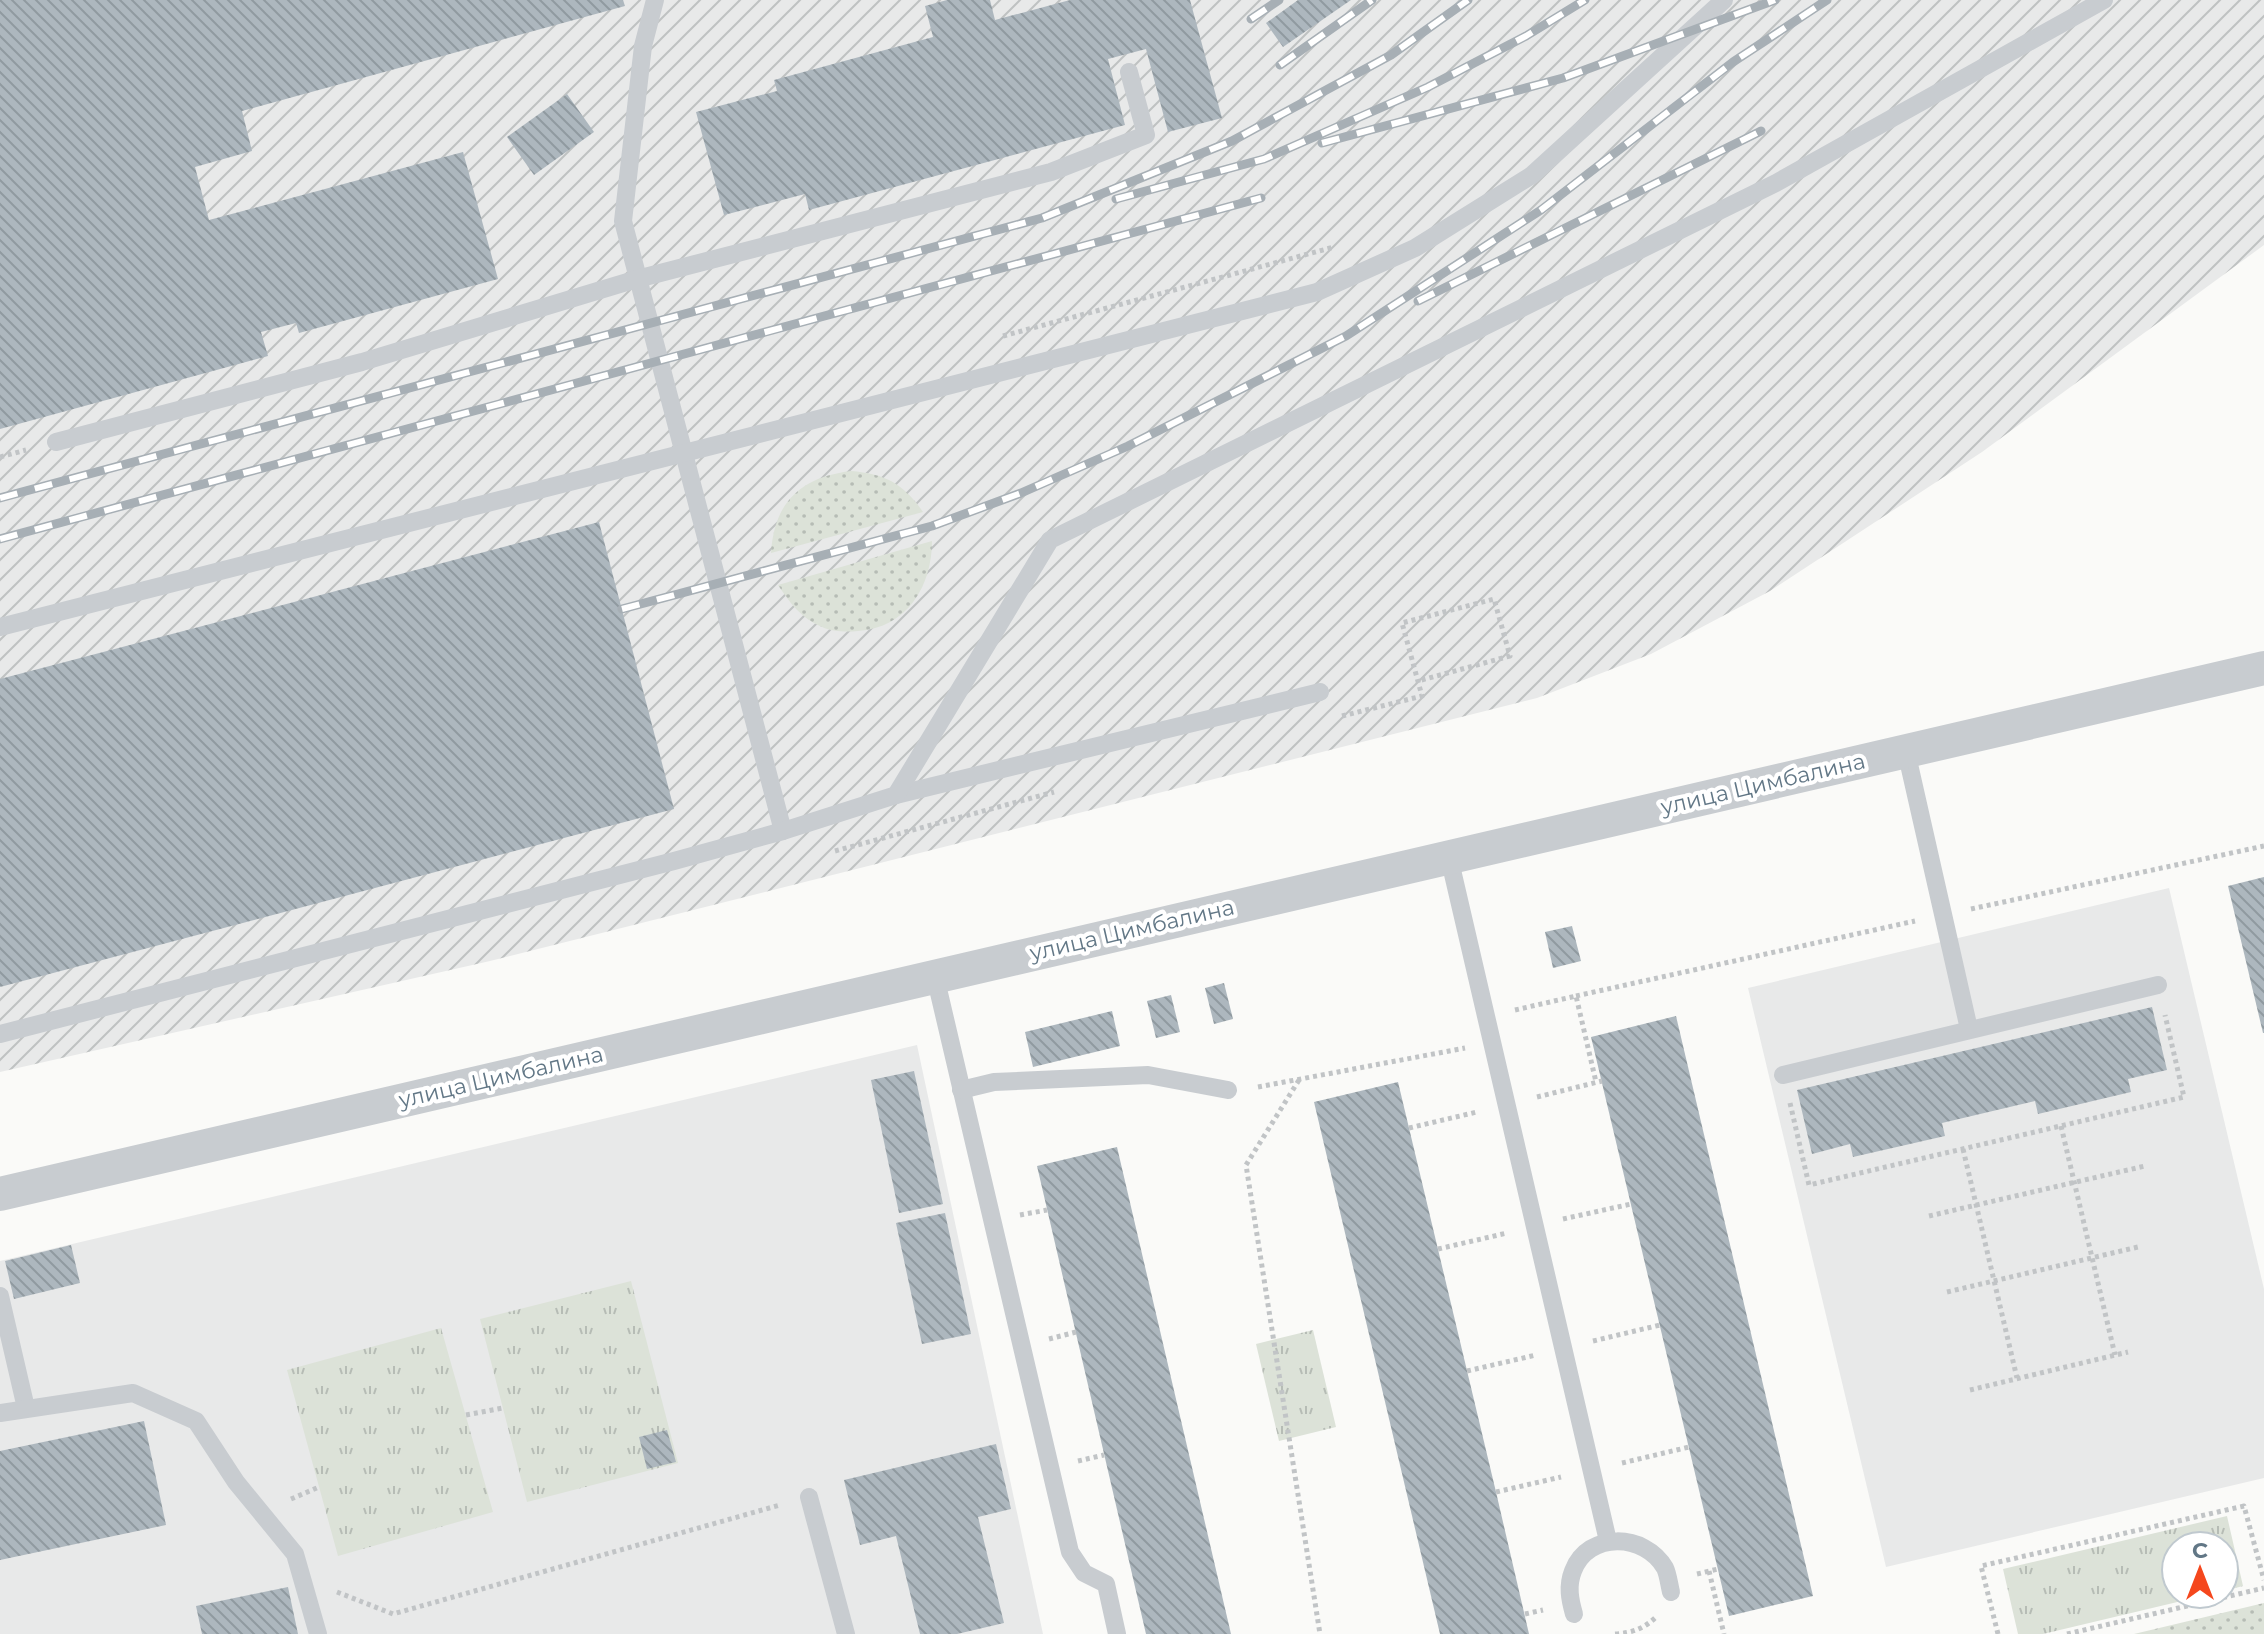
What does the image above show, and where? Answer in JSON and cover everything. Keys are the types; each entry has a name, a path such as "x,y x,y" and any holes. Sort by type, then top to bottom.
{"street":[{"name":"улица Цимбалина","path":"0,1194 2264,668"}],"lane":[{"path":"655,0 643,46 623,221 783,831"},
{"path":"0,627 1317,292 1415,248 1532,175 1724,0"},
{"path":"896,795 1050,540 1776,183 2104,0"},
{"path":"56,442 362,362 637,279 1051,172 1146,135 1129,72"},
{"path":"0,1034 783,831 896,795 1320,692"},
{"path":"1906,751 1969,1029"},
{"path":"1449,857 1608,1541"},
{"path":"935,976 1070,1552 1084,1573 1106,1584 1117,1634"},
{"path":"1783,1075 2158,985"},
{"path":"961,1090 994,1082 1148,1075 1228,1090"},
{"path":"0,1296 26,1408"},
{"path":"0,1413 133,1393 196,1421 236,1482 295,1554 318,1634"},
{"path":"809,1497 846,1634"},
{"path":"1574,1614 1569,1592 1573,1569 1588,1551 1608,1541 1631,1541 1652,1551 1666,1569 1671,1592"}],"path":[{"path":"992,339 1341,245"},
{"path":"1402,623 1494,599 1510,656 1418,681"},
{"path":"1783,1075 1809,1185 2184,1097 2158,985"},
{"path":"1487,1016 1576,996 1596,1082"},
{"path":"1278,1084 1493,1042"},
{"path":"1299,1080 1246,1165 1320,1634"},
{"path":"2061,1126 2115,1355"},
{"path":"1963,1149 2017,1378"},
{"path":"1929,1216 2145,1166"},
{"path":"1947,1292 2138,1247"},
{"path":"1970,1390 2128,1352"},
{"path":"466,1415 503,1408"},
{"path":"302,1579 393,1614 809,1497"},
{"path":"1998,1634 1981,1566 2244,1506 2264,1580"},
{"path":"1709,1571 1724,1634"},
{"path":"2067,1634 2264,1588"},
{"path":"1615,1634 1630,1634 1648,1625 1663,1611 1671,1592"}],"shaded area":[{"path":"0,0 2264,0 2264,245 1982,452 1770,591 1651,654 1537,698 490,961 0,1072"},
{"path":"2169,888 2264,1289 2264,1478 1886,1567 1748,988"},
{"path":"917,1045 1043,1634 0,1634 0,1261"}],"green space":[{"path":"851,471 892,482 908,494 923,512 771,553 778,520 793,495 818,479"},
{"path":"932,541 927,574 913,602 890,622 875,628 845,631 822,627 797,609 778,585"},
{"path":"631,1281 678,1463 527,1502 480,1319"},
{"path":"441,1328 493,1512 338,1556 287,1370"},
{"path":"1313,1330 1336,1427 1279,1441 1256,1344"},
{"path":"2227,1516 2230,1530 2168,1530"},
{"path":"2160,1532 2160,1606 2043,1634 2018,1634 2003,1569"},
{"path":"2264,1603 2264,1634 2134,1634 2240,1610"}],"building":[{"path":"0,0 623,0 625,6 242,111 252,151 195,167 209,220 463,152 498,279 299,333 296,323 261,332 268,356 0,429"},
{"path":"947,0 990,0 995,20 1070,0 1190,0 1222,118 1168,132 1146,49 1108,59 1125,125 809,210 805,194 724,215 696,112 777,91 774,80 933,37 925,6"},
{"path":"1298,0 1351,0 1283,47 1266,23"},
{"path":"567,94 594,132 534,175 507,137"},
{"path":"599,522 674,809 0,987 0,679"},
{"path":"2264,877 2264,1033 2263,1033 2228,886"},
{"path":"1572,926 1581,961 1553,968 1545,932"},
{"path":"1224,983 1233,1019 1214,1024 1205,988"},
{"path":"1171,995 1180,1032 1156,1038 1147,1001"},
{"path":"2152,1007 2167,1070 2128,1079 2131,1092 2038,1114 2035,1101 1942,1123 1945,1136 1853,1157 1850,1144 1812,1154 1797,1090"},
{"path":"1112,1011 1120,1046 1033,1067 1025,1032"},
{"path":"1676,1016 1813,1596 1729,1616 1591,1037"},
{"path":"914,1071 943,1204 899,1213 871,1080"},
{"path":"1398,1082 1529,1634 1440,1634 1314,1102"},
{"path":"1117,1147 1231,1634 1146,1634 1037,1166"},
{"path":"945,1213 971,1334 922,1344 896,1223"},
{"path":"71,1245 80,1283 14,1299 5,1261"},
{"path":"144,1421 166,1525 0,1560 0,1451"},
{"path":"667,1430 676,1462 647,1469 639,1437"},
{"path":"996,1444 1011,1509 978,1517 1004,1623 957,1634 920,1634 896,1536 860,1545 844,1480"},
{"path":"288,1587 298,1634 202,1634 196,1606"}],"railway":[{"path":"1251,19 1279,0"},
{"path":"1280,65 1372,0"},
{"path":"0,498 1042,218 1232,141 1391,55 1468,0"},
{"path":"1116,199 1264,159 1428,87 1526,36 1585,0"},
{"path":"1322,143 1563,78 1775,0"},
{"path":"622,609 932,526 1021,493 1128,446 1346,336 1541,210 1733,62 1827,0"},
{"path":"1418,301 1761,131"},
{"path":"0,539 1261,198"}]}
